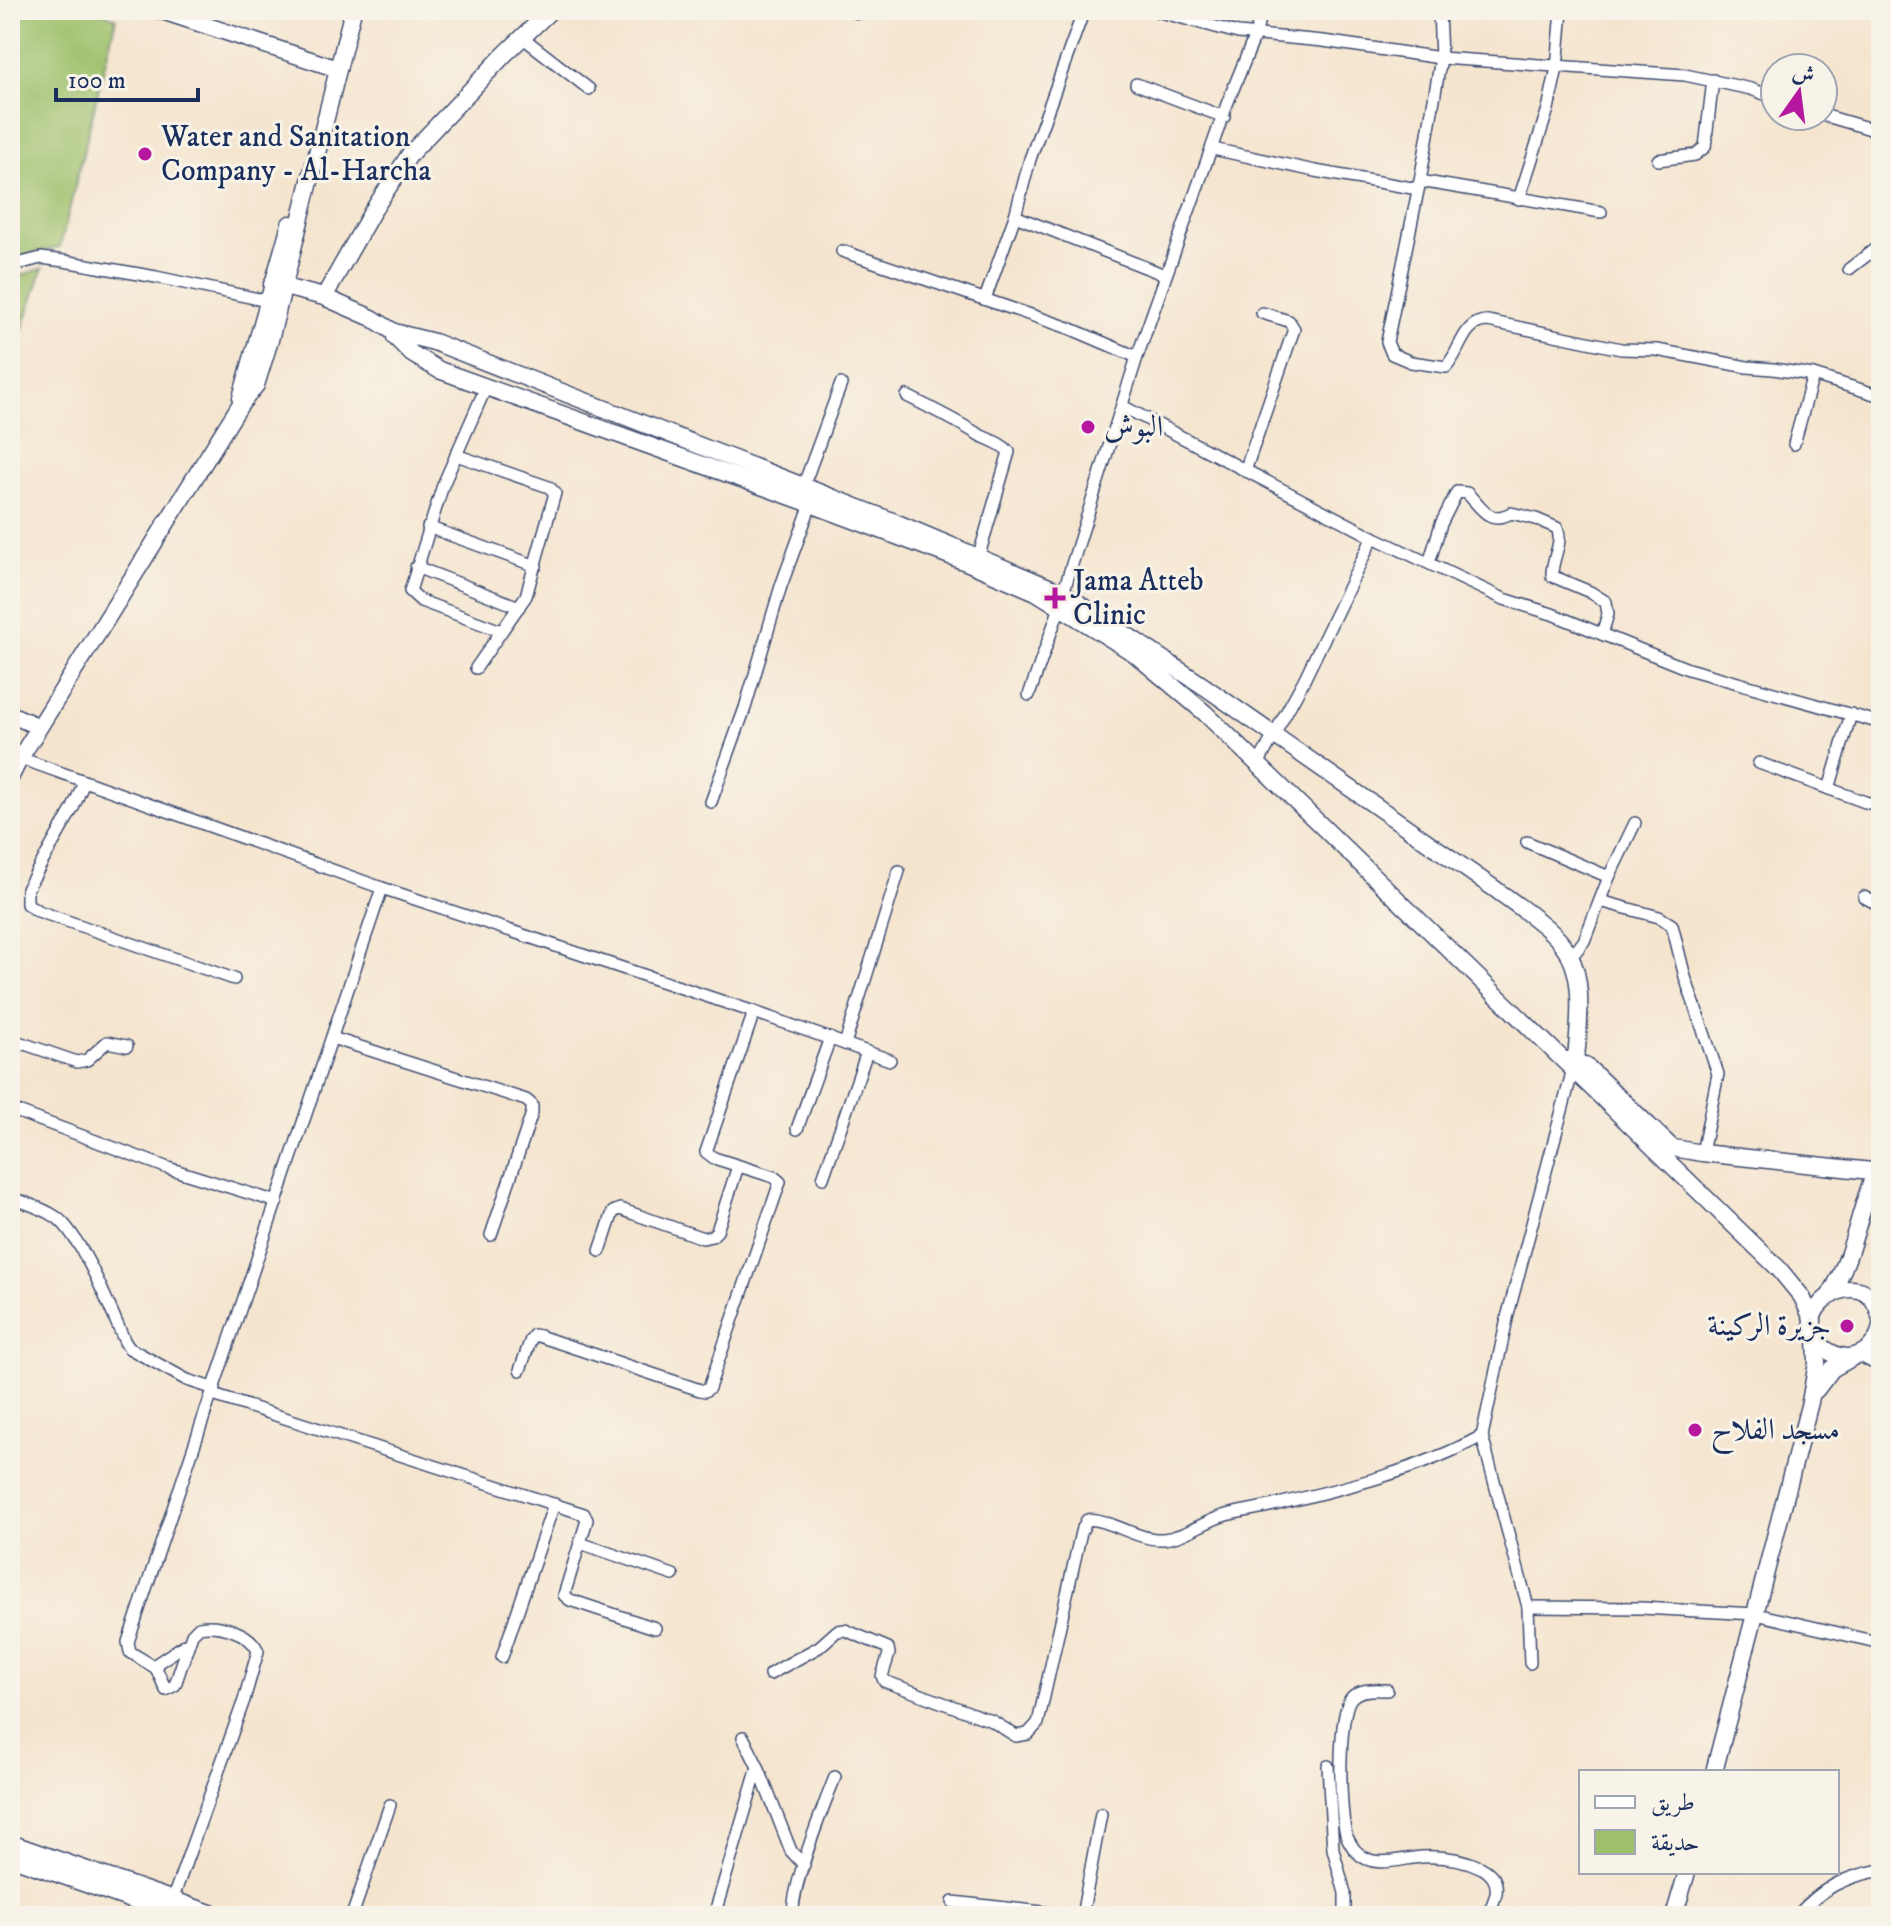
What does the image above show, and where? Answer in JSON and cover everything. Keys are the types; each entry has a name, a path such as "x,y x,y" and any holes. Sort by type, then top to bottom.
{"street":[{"path":"159,10 338,69"},
{"path":"10,789 39,727 240,405 251,393 260,374 278,285 353,10"},
{"path":"324,297 372,212 410,154 551,10"},
{"path":"850,10 858,13 865,10"},
{"path":"985,299 1015,216 1030,159 1084,10"},
{"path":"1153,10 1227,31 1441,58 1634,71 1713,80 1759,92"},
{"path":"1029,695 1062,600 1137,357 1256,33 1261,10"},
{"path":"1439,10 1441,58 1387,342 1392,354 1399,359 1446,367 1469,327 1478,321 1488,321 1621,349 1657,350 1747,367 1813,375 1881,396"},
{"path":"1519,199 1548,109 1557,68 1562,10"},
{"path":"522,37 589,89"},
{"path":"1658,160 1695,155 1705,147 1713,80"},
{"path":"1136,84 1224,117"},
{"path":"1839,120 1881,132"},
{"path":"1213,149 1315,171 1601,212"},
{"path":"1015,216 1165,275"},
{"path":"1849,269 1875,249 1881,248"},
{"path":"842,251 1069,328 1137,357"},
{"path":"10,266 41,258 64,261 268,301"},
{"path":"278,285 324,297 372,318 394,332 434,342 811,504 1062,600"},
{"path":"10,778 240,416 240,405 268,301 278,285"},
{"path":"1245,471 1294,329 1289,321 1262,313"},
{"path":"394,332 402,345 427,364 486,387 803,487 979,555 1062,600 1135,654 1273,737 1539,921 1572,956 1581,986 1571,1062 1508,1314 1482,1436 1528,1607 1530,1663"},
{"path":"1794,444 1813,375"},
{"path":"803,487 841,384"},
{"path":"486,387 428,527 410,591 416,597 501,631"},
{"path":"907,396 959,421 1009,452 979,555"},
{"path":"1122,406 1373,537 1504,599 1552,614 1688,669 1881,723"},
{"path":"456,455 553,489 554,498 527,592 476,668"},
{"path":"1429,563 1441,524 1457,492 1467,493 1482,511 1493,518 1511,513 1548,523 1557,528 1561,536 1552,576 1606,602 1608,614 1602,634"},
{"path":"711,802 811,504"},
{"path":"428,527 536,566"},
{"path":"1257,766 1304,680 1373,537"},
{"path":"416,567 519,607"},
{"path":"1184,683 1257,766 1571,1062 1779,1269 1802,1297 1814,1329 1832,1354 1843,1357 1858,1355 1881,1364"},
{"path":"10,714 39,727"},
{"path":"1829,789 1851,714"},
{"path":"24,760 382,888 890,1060"},
{"path":"1759,763 1872,804 1881,803"},
{"path":"84,782 73,808 27,889 27,904 38,911 234,979"},
{"path":"1572,956 1584,941 1609,877 1635,823"},
{"path":"1527,842 1609,877"},
{"path":"845,1044 899,871"},
{"path":"173,1898 258,1655 257,1647 251,1640 217,1626 199,1627 194,1631 173,1687 166,1690 158,1671 130,1652 128,1642 382,888"},
{"path":"1864,897 1881,906"},
{"path":"1600,901 1659,917 1672,925 1685,977 1718,1074 1702,1153"},
{"path":"520,1370 534,1335 700,1390 709,1388 780,1182 769,1175 708,1155 707,1148 754,1012"},
{"path":"332,1038 526,1100 532,1105 532,1113 491,1235"},
{"path":"797,1129 830,1038"},
{"path":"10,1039 77,1062 87,1060 107,1042 127,1046"},
{"path":"823,1178 867,1052"},
{"path":"1571,1062 1669,1145"},
{"path":"10,1109 168,1168 277,1202"},
{"path":"1651,1144 1702,1153 1879,1168 1865,1198 1846,1264 1830,1293 1818,1305 1814,1329 1817,1363 1810,1402 1715,1770"},
{"path":"600,1251 613,1212 620,1209 703,1238 712,1236 717,1231 738,1166"},
{"path":"10,1197 65,1224 104,1293 129,1348 214,1392 586,1516 563,1591 566,1598 655,1628"},
{"path":"1853,1241 1854,1265 1867,1296"},
{"path":"1779,1269 1808,1287 1830,1293 1850,1289 1867,1296 1875,1303 1881,1323 1876,1342 1832,1369 1822,1379 1810,1402"},
{"path":"770,1674 819,1647 837,1631 845,1630 888,1648 882,1676 884,1681 992,1721 1016,1736 1028,1734 1038,1723 1081,1532 1087,1520 1098,1520 1143,1537 1174,1537 1227,1515 1402,1471 1482,1436"},
{"path":"502,1657 554,1504"},
{"path":"580,1543 673,1575"},
{"path":"1528,1607 1641,1608 1756,1614 1881,1643"},
{"path":"153,1666 190,1641"},
{"path":"1387,1690 1366,1690 1352,1697 1345,1710 1340,1783 1347,1836 1356,1852 1365,1859 1381,1861 1444,1857 1473,1863 1490,1872 1496,1883 1496,1893 1488,1916"},
{"path":"743,1737 791,1851 804,1865"},
{"path":"1328,1766 1333,1849 1345,1893 1345,1916"},
{"path":"714,1916 758,1767"},
{"path":"794,1916 792,1903 835,1777"},
{"path":"352,1916 390,1805"},
{"path":"953,1902 1080,1916 1101,1814"},
{"path":"10,1843 219,1916"},
{"path":"10,1857 176,1916"},
{"path":"1797,1916 1818,1894 1852,1876 1881,1870"},
{"path":"1674,1916 1686,1874"}],"green space":[{"path":"10,10 98,10 116,18 60,247 10,259"},
{"path":"43,268 10,366 10,279"}],"place":[{"name":"Water and Sanitation Company - Al-Harcha","path":"145,154"},
{"name":"البوش","path":"1088,427"},
{"name":"Jama Atteb Clinic","path":"1055,598"},
{"name":"جزيرة الركينة","path":"1847,1326"},
{"name":"مسجد الفلاح","path":"1695,1430"}]}
